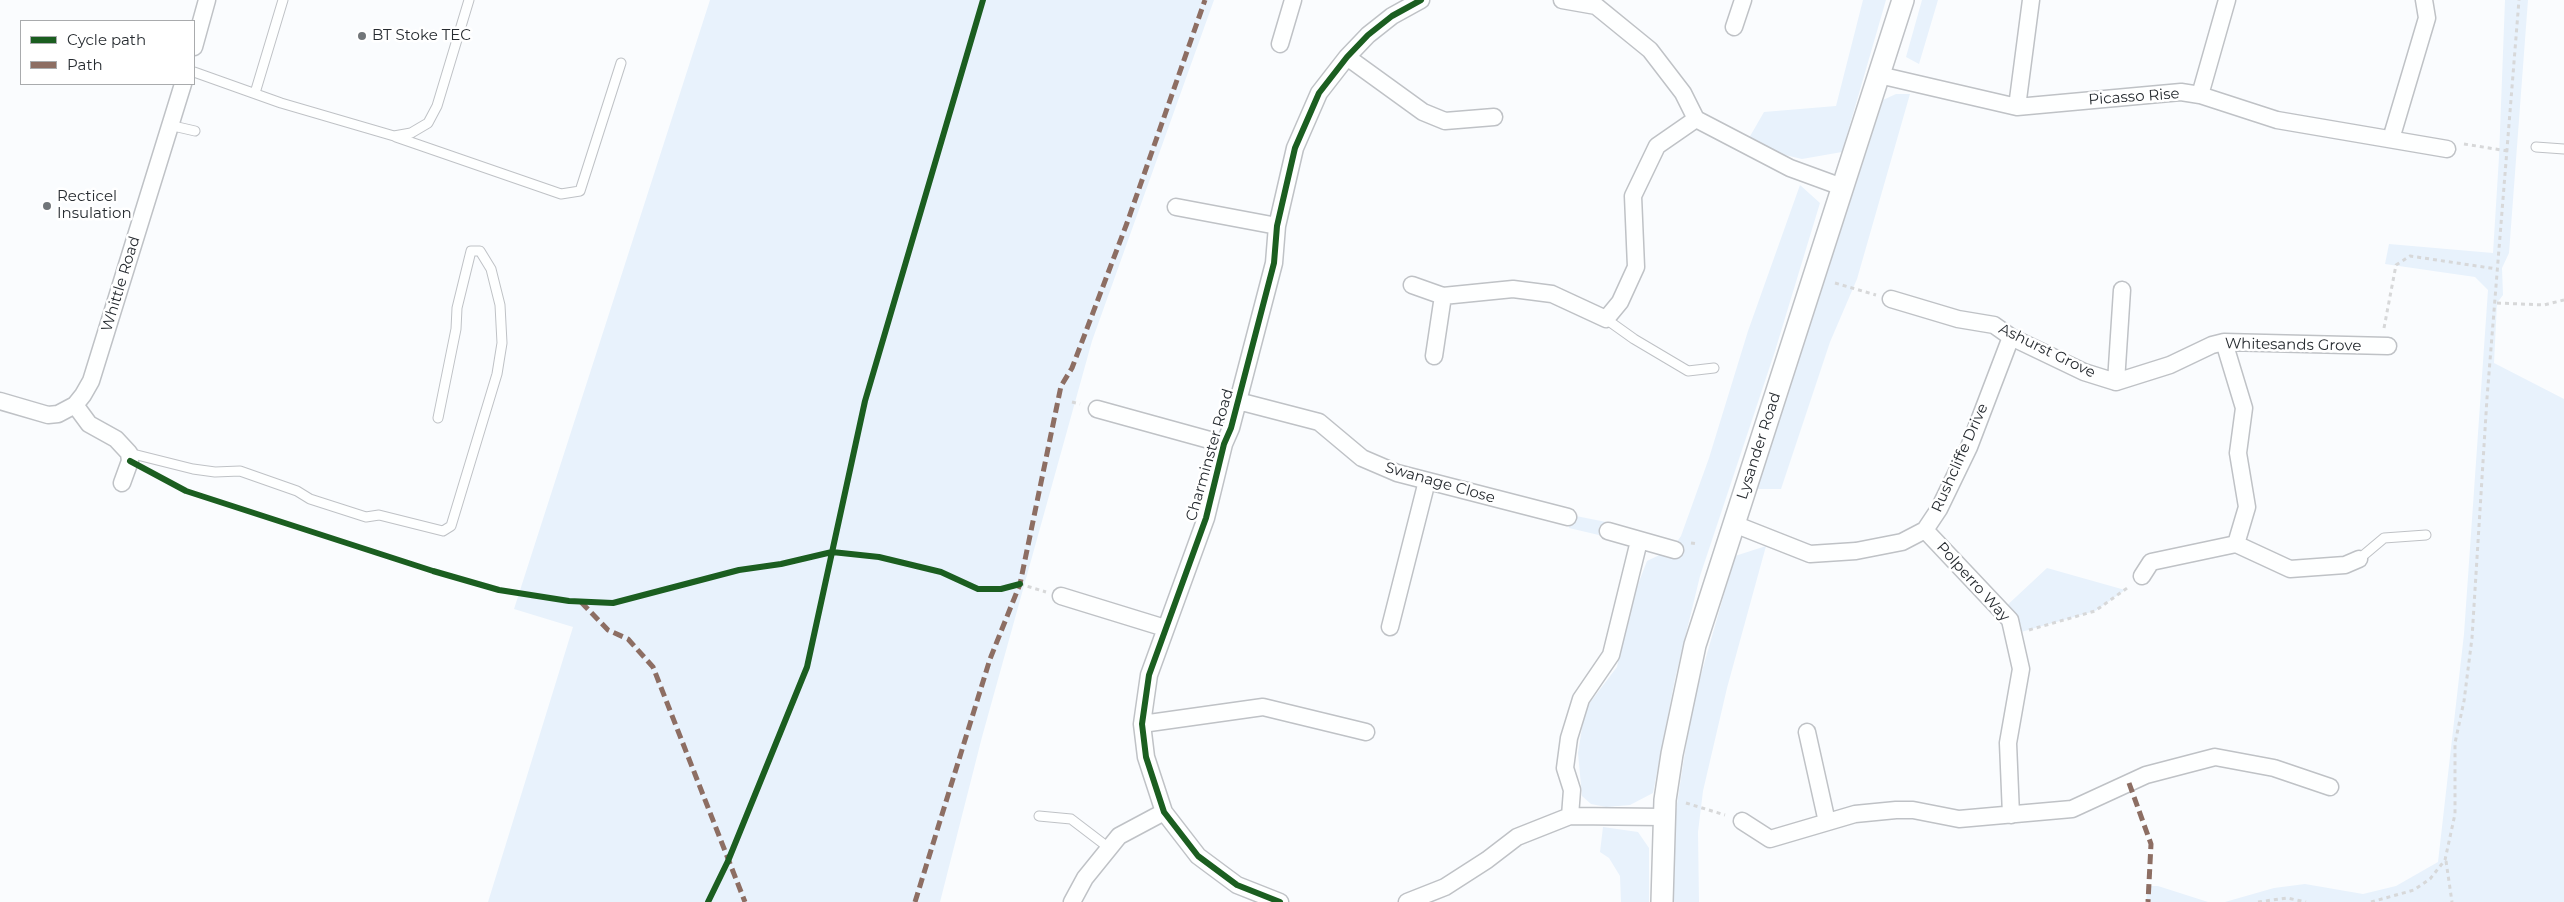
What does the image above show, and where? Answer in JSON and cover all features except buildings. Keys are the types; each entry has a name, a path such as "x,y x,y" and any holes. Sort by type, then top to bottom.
{"street":[{"path":"195,43 207,0"},
{"path":"1280,44 1293,0"},
{"name":"Charminster Road","path":"1280,902 1237,885 1198,856 1164,812 1146,757 1142,724 1149,675 1165,628 1186,579 1206,518 1224,444 1231,428 1274,263 1277,226 1295,148 1319,93 1346,57 1368,35 1392,16 1421,0"},
{"path":"1562,0 1597,3 1650,50 1683,93 1696,119 1790,168 1842,187"},
{"path":"1734,28 1743,0"},
{"name":"Lysander Road","path":"1662,902 1664,808 1672,754 1695,645 1903,0"},
{"path":"2017,107 2031,0"},
{"path":"2200,95 2227,0"},
{"path":"2391,139 2427,18 2424,0"},
{"path":"1346,57 1409,103 1445,121 1494,117"},
{"name":"Picasso Rise","path":"1879,75 2017,107 2181,92 2200,95 2277,120 2391,139 2452,146"},
{"name":"Whittle Road","path":"75,405 91,381 183,85"},
{"path":"1412,285 1443,296 1513,289 1552,294 1606,319 1620,302 1636,267 1633,196 1657,146 1696,119"},
{"path":"1176,207 1277,226"},
{"path":"2116,382 2122,290"},
{"path":"1434,356 1443,296"},
{"name":"Ashurst Grove","path":"1891,299 1958,319 1994,325 2011,337 2084,372 2116,382"},
{"name":"Rushcliffe Drive","path":"1734,524 1810,554 1856,552 1902,542 1925,530 1939,509 1968,447 2011,337"},
{"path":"2224,342 2244,408 2238,453 2247,507 2236,544"},
{"name":"Whitesands Grove","path":"2116,382 2170,365 2212,345 2224,342 2384,346"},
{"path":"0,401 48,415 58,414 75,405 89,424 116,440 129,453 130,462 122,483"},
{"name":"Swanage Close","path":"1238,402 1319,422 1362,458 1396,473 1568,517"},
{"path":"1098,409 1224,444"},
{"path":"1390,627 1427,481"},
{"name":"Polperro Way","path":"1925,530 2010,620 2014,634 2021,669 2008,742 2005,815"},
{"path":"1608,531 1675,550"},
{"path":"1570,816 1572,790 1565,768 1569,738 1581,699 1611,655 1639,541"},
{"path":"2142,576 2151,562 2236,544 2290,569 2345,565 2359,559"},
{"path":"1061,596 1165,628"},
{"path":"1142,724 1263,707 1366,732"},
{"path":"1807,732 1827,822"},
{"path":"1742,821 1770,839 1855,814 1913,810 1959,819 2072,809 2146,775 2215,757 2274,768 2330,787"},
{"path":"1407,902 1445,887 1487,860 1517,837 1570,816 1664,808"},
{"path":"1072,902 1086,878 1119,836 1164,812"}],"lane":[{"path":"254,93 283,0"},
{"path":"394,136 412,133 428,123 437,106 469,0"},
{"path":"195,72 254,93 394,136 561,194 580,190 621,63"},
{"path":"170,125 195,131"},
{"path":"2536,147 2564,149"},
{"path":"129,453 192,469 215,472 240,471 297,491 310,499 366,517 379,515 443,531 451,526 454,517 497,374 502,343 500,305 491,269 480,251 471,251 466,270 457,308 456,329 438,418"},
{"path":"1606,319 1634,339 1688,371 1714,368"},
{"path":"2359,559 2384,538 2426,535"},
{"path":"1039,816 1071,819 1109,848"}],"path":[{"path":"2452,902 2445,860 2455,814 2455,743 2464,702 2472,638 2486,398 2520,0"},
{"path":"2452,146 2508,151"},
{"path":"2384,346 2396,265 2410,256 2497,269"},
{"path":"1835,284 1891,299"},
{"path":"2497,303 2544,305 2564,300"},
{"path":"2014,634 2095,611 2142,576"},
{"path":"1010,586 1020,584 1061,596"},
{"path":"1664,808 1689,803 1742,821"},
{"path":"2371,902 2414,890 2430,879 2445,860"},
{"path":"2258,902 2287,898 2306,902"}],"shaded area":[{"path":"710,0 1214,0 1092,341 982,737 940,902 488,902 573,627 514,609"},
{"path":"1863,0 1886,0 1842,152 1802,159 1781,154 1749,138 1764,112 1836,106"},
{"path":"1922,0 1938,0 1919,64 1906,57"},
{"path":"2505,0 2528,0 2509,253 2502,268 2503,295 2497,303 2494,363 2564,399 2564,902 2225,902 2274,888 2305,884 2363,894 2396,886 2438,862 2464,634 2488,290 2475,277 2385,264 2389,244 2493,253"},
{"path":"1896,94 1910,94 1857,279 1830,342 1781,489 1757,489 1883,100"},
{"path":"1800,185 1820,203 1775,351 1700,576 1675,679 1653,793 1630,805 1606,807 1591,804 1582,796 1578,753 1585,709 1617,667 1627,613 1647,561 1672,549 1681,536 1709,458 1748,331"},
{"path":"1571,515 1606,522 1603,536 1569,528"},
{"path":"1766,546 1727,688 1703,791 1698,832 1699,902 1671,902 1675,817 1692,706 1735,556"},
{"path":"2047,568 2125,590 2095,611 2014,634 2002,610"},
{"path":"1603,827 1638,832 1649,848 1649,902 1621,902 1620,876 1609,858 1600,852"},
{"path":"2146,886 2158,886 2208,902 2147,902"}],"marked path":[{"path":"915,902 990,659 1020,584 1061,386 1072,368 1127,223 1205,0"},
{"path":"581,602 608,630 628,639 653,667 745,902"},
{"path":"2129,783 2151,844 2148,902"}],"cycle path":[{"path":"708,902 728,861 807,667 865,401 983,0"},
{"path":"1280,902 1237,885 1198,856 1164,812 1146,757 1142,724 1149,675 1206,518 1224,444 1231,428 1274,263 1277,226 1295,148 1319,93 1347,57 1368,35 1392,16 1421,0"},
{"path":"130,461 186,491 433,571 499,590 569,601 613,603 739,570 781,564 832,552 879,557 941,572 978,589 1001,589 1020,584"}],"place":[{"name":"BT Stoke TEC","path":"362,36"},
{"name":"Recticel Insulation","path":"47,206"}]}
